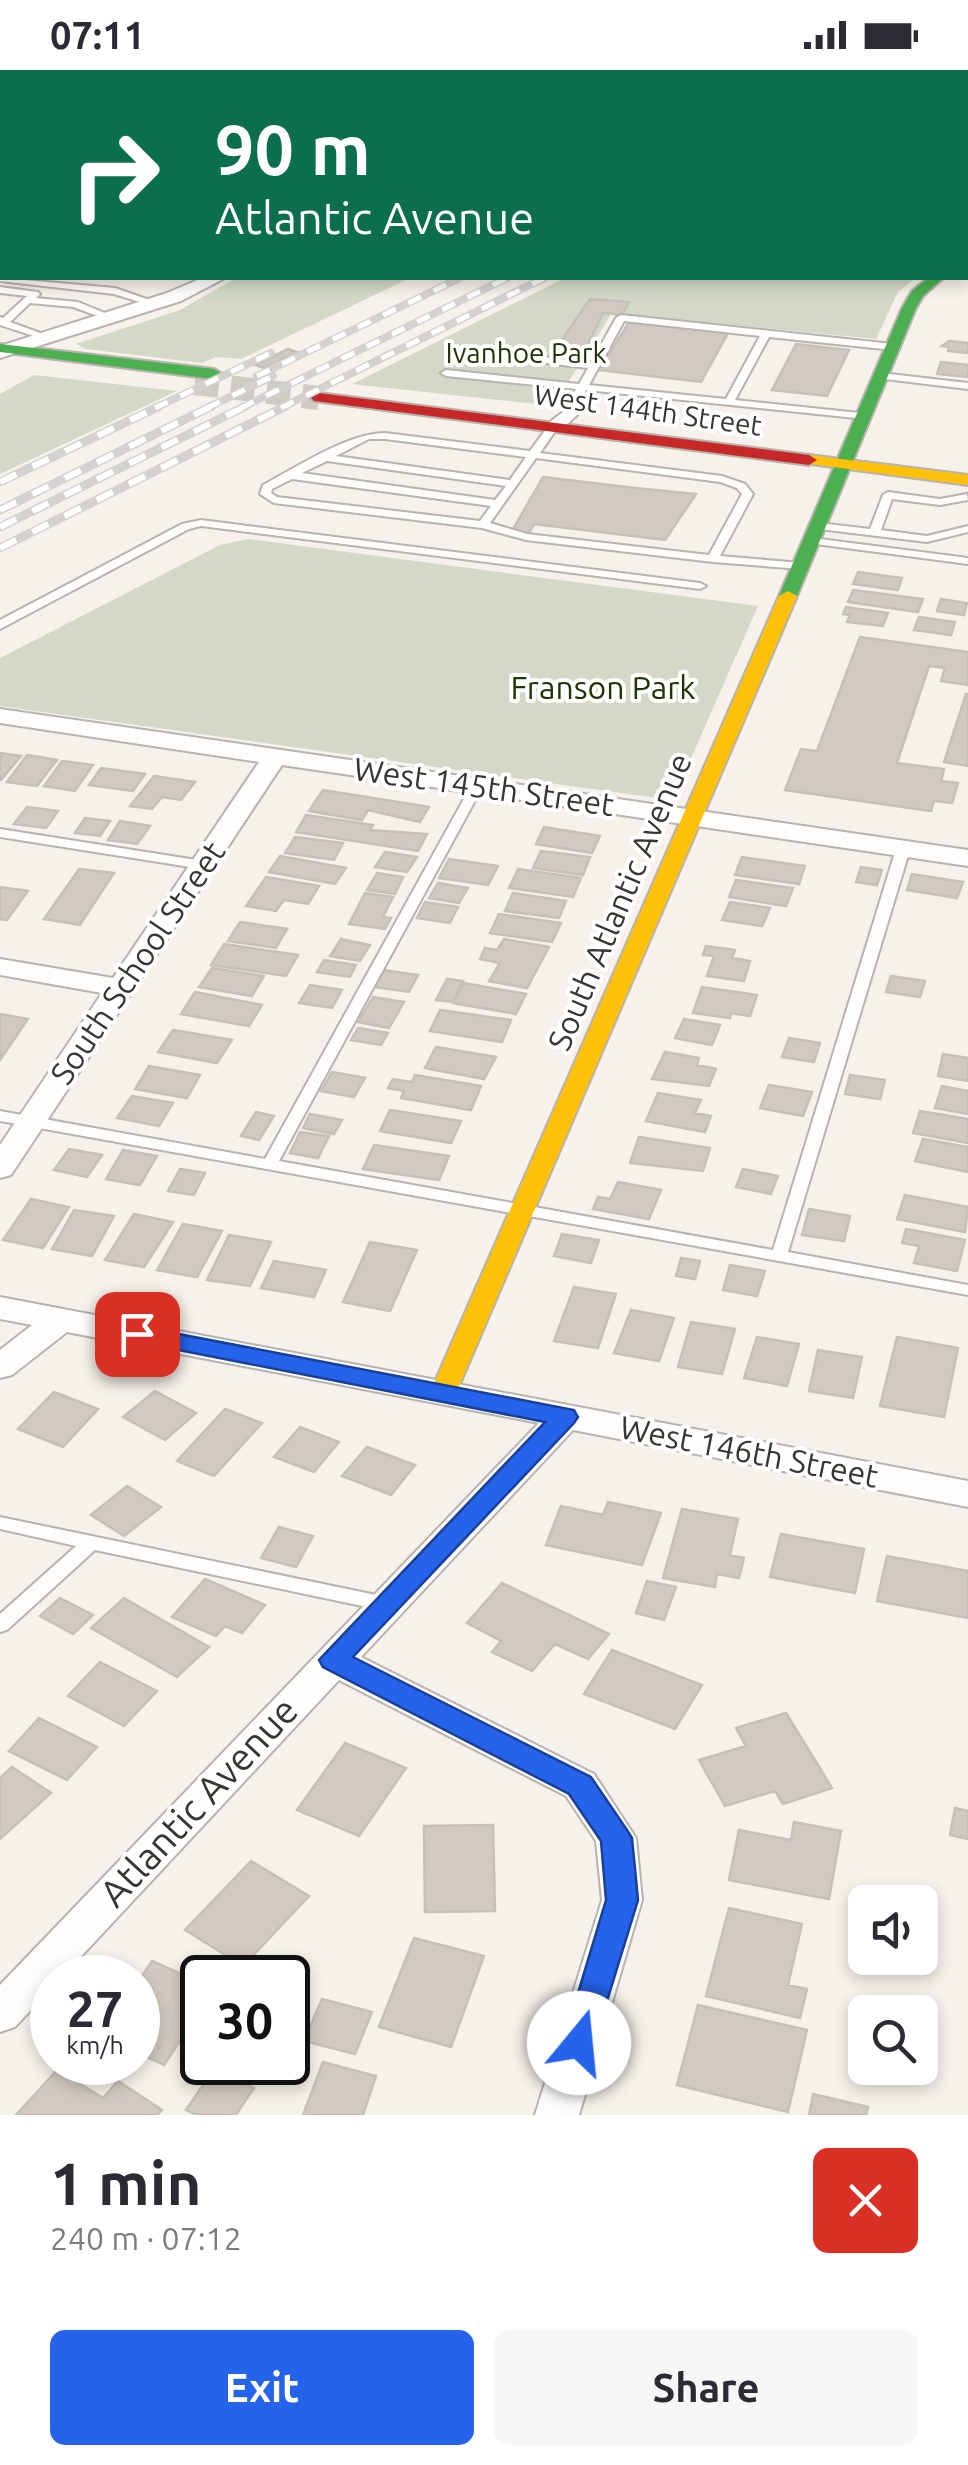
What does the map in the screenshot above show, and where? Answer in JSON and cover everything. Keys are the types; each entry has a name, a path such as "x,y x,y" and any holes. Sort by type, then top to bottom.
{"street":[{"path":"3,353 156,304 211,280"},
{"name":"South Atlantic Avenue","path":"442,1393 893,347 917,294 934,280"},
{"path":"3,353 205,379"},
{"name":"West 144th Street","path":"328,394 848,457 968,480"},
{"name":"West 144th Street","path":"848,457 968,461"},
{"name":"West 145th Street","path":"0,716 968,858"},
{"name":"South School Street","path":"0,1168 275,757"},
{"path":"0,968 120,988"},
{"name":"West 146th Street","path":"0,1308 968,1494"},
{"path":"0,1366 60,1320"},
{"name":"Atlantic Avenue","path":"0,2014 565,1417"},
{"path":"334,1660 580,1785 616,1838 622,1900 557,2115"}],"lane":[{"path":"18,280 88,288 156,304"},
{"path":"88,288 97,280"},
{"path":"0,290 34,294 4,317 48,338"},
{"path":"28,300 75,304 112,318"},
{"path":"484,525 531,455 560,421 622,318 893,347"},
{"path":"729,402 766,333"},
{"path":"488,354 594,366"},
{"path":"446,374 865,416"},
{"path":"881,376 968,386"},
{"path":"713,559 748,494 741,486 722,480 367,436 267,487 265,494 274,500 484,525 526,537 713,559 801,566"},
{"path":"322,457 511,483"},
{"path":"290,474 498,504"},
{"path":"874,533 888,495 940,502 968,497"},
{"path":"0,625 186,526 201,523 700,586"},
{"path":"815,534 874,533 927,538 968,529"},
{"path":"815,534 968,561"},
{"path":"270,1164 477,786"},
{"path":"0,833 203,865"},
{"path":"778,1256 903,848"},
{"path":"0,1116 968,1290"},
{"path":"0,1524 386,1604"},
{"path":"0,1624 92,1542"}],"green space":[{"path":"232,280 406,280 241,359 216,357 202,363 86,349 76,344 180,310"},
{"name":"Ivanhoe Park","path":"561,280 913,280 898,292 876,339 612,313 553,406 352,384"},
{"path":"34,375 177,391 0,474 0,394"},
{"name":"Franson Park","path":"248,539 758,606 677,790 657,798 0,706 0,658 220,545"}],"building":[{"path":"590,299 629,302 622,315 603,313 587,347 559,344"},
{"path":"629,322 728,333 701,382 599,370"},
{"path":"949,341 968,343 968,353 948,351 949,347 942,346"},
{"path":"796,344 849,350 827,396 772,390"},
{"path":"288,349 297,352 264,368 255,365"},
{"path":"941,362 968,365 968,377 937,374"},
{"path":"543,477 696,494 665,540 534,524 529,533 512,531"},
{"path":"858,572 902,578 898,590 853,584"},
{"path":"853,590 923,599 918,612 848,602"},
{"path":"941,599 967,603 964,615 937,611"},
{"path":"846,607 888,613 883,626 847,622 850,615 843,614"},
{"path":"919,617 955,622 951,635 914,630"},
{"path":"860,637 968,652 968,685 941,681 945,668 929,666 897,763 944,769 941,781 958,783 952,803 934,801 931,811 785,790 801,749 817,751"},
{"path":"968,694 968,766 944,762"},
{"path":"0,753 21,756 1,780 0,780"},
{"path":"27,755 57,760 37,786 7,782"},
{"path":"62,761 93,765 75,791 44,786"},
{"path":"101,768 145,774 133,791 89,785"},
{"path":"154,776 195,782 181,800 162,797 152,809 130,806"},
{"path":"323,790 429,807 420,822 368,810 362,820 309,811"},
{"path":"27,807 58,811 46,828 14,824"},
{"path":"306,815 373,825 370,830 427,834 418,851 296,832"},
{"path":"85,818 110,821 100,836 75,833"},
{"path":"120,821 150,826 137,844 108,840"},
{"path":"544,827 600,836 592,853 536,844"},
{"path":"295,837 343,843 334,860 285,853"},
{"path":"541,851 590,857 583,875 533,868"},
{"path":"385,852 417,857 407,872 375,867"},
{"path":"280,856 346,868 335,884 269,872"},
{"path":"742,857 805,866 799,884 735,875"},
{"path":"449,859 498,866 488,885 439,878"},
{"path":"861,867 882,870 877,885 856,882"},
{"path":"79,869 114,873 80,925 44,919"},
{"path":"518,869 581,878 573,897 509,888"},
{"path":"377,873 403,877 395,894 367,890"},
{"path":"912,874 963,882 957,898 907,890"},
{"path":"266,877 319,886 308,904 284,900 276,911 246,906"},
{"path":"736,880 793,888 786,906 729,897"},
{"path":"438,883 468,888 459,903 429,898"},
{"path":"0,887 28,891 7,920 0,919"},
{"path":"365,893 393,897 383,917 391,918 385,929 349,924"},
{"path":"513,893 566,901 559,918 505,911"},
{"path":"425,902 458,907 450,923 417,918"},
{"path":"730,902 770,908 762,926 722,920"},
{"path":"499,914 561,923 552,942 490,933"},
{"path":"240,922 287,929 276,948 228,941"},
{"path":"341,939 370,945 360,961 330,956"},
{"path":"504,939 549,947 527,988 489,981 500,963 480,959 485,948 497,950"},
{"path":"224,944 298,955 286,976 211,965"},
{"path":"706,946 735,950 732,958 750,961 744,981 707,976 714,956 703,955"},
{"path":"324,960 356,965 350,977 317,972"},
{"path":"212,968 264,976 252,996 199,987"},
{"path":"383,970 418,975 409,992 374,987"},
{"path":"891,976 925,981 920,997 886,992"},
{"path":"447,979 463,981 453,1002 436,1000"},
{"path":"464,983 526,994 516,1014 453,1003"},
{"path":"310,985 342,990 332,1008 299,1003"},
{"path":"702,987 757,995 750,1016 731,1013 730,1018 693,1013"},
{"path":"195,992 262,1005 249,1026 181,1014"},
{"path":"373,997 404,1002 389,1028 358,1022"},
{"path":"440,1010 511,1020 502,1042 430,1031"},
{"path":"0,1014 28,1019 0,1060"},
{"path":"684,1019 720,1025 712,1045 675,1038"},
{"path":"358,1028 388,1033 381,1045 351,1040"},
{"path":"173,1030 232,1040 217,1063 158,1052"},
{"path":"789,1038 820,1043 814,1062 782,1057"},
{"path":"436,1047 496,1057 484,1079 425,1068"},
{"path":"665,1052 699,1058 697,1065 716,1069 709,1086 652,1079"},
{"path":"943,1054 968,1058 968,1081 938,1076"},
{"path":"149,1066 200,1075 187,1098 135,1089"},
{"path":"332,1072 365,1078 354,1097 321,1091"},
{"path":"415,1075 481,1086 471,1110 401,1098 404,1091 388,1088 393,1079 412,1082"},
{"path":"850,1075 885,1080 880,1099 845,1094"},
{"path":"769,1085 812,1092 803,1116 760,1108"},
{"path":"942,1086 968,1091 968,1114 935,1108"},
{"path":"658,1093 701,1100 695,1113 711,1116 705,1132 646,1121"},
{"path":"132,1096 173,1103 159,1126 117,1118"},
{"path":"390,1110 461,1121 451,1143 380,1131"},
{"path":"920,1111 968,1119 968,1143 913,1133"},
{"path":"256,1112 274,1116 259,1140 241,1136"},
{"path":"310,1114 342,1120 334,1134 303,1128"},
{"path":"300,1132 329,1136 318,1158 290,1153"},
{"path":"639,1137 710,1148 703,1171 630,1163"},
{"path":"923,1139 968,1147 968,1172 915,1161"},
{"path":"374,1145 449,1156 439,1180 363,1169"},
{"path":"69,1149 102,1155 87,1177 54,1170"},
{"path":"123,1150 157,1156 140,1185 106,1179"},
{"path":"180,1169 205,1173 194,1195 168,1191"},
{"path":"743,1169 778,1176 771,1194 736,1187"},
{"path":"618,1182 661,1190 649,1219 593,1209 598,1197 610,1199"},
{"path":"905,1195 968,1207 965,1232 897,1219"},
{"path":"31,1199 69,1207 43,1248 3,1240"},
{"path":"809,1209 850,1216 844,1241 802,1235"},
{"path":"74,1210 114,1216 92,1256 52,1249"},
{"path":"134,1214 173,1222 144,1267 105,1260"},
{"path":"183,1224 222,1231 197,1277 157,1270"},
{"path":"906,1229 965,1240 957,1271 914,1263 919,1246 902,1243"},
{"path":"562,1234 599,1240 591,1263 554,1256"},
{"path":"229,1235 271,1242 250,1286 207,1280"},
{"path":"370,1242 417,1250 390,1311 343,1302"},
{"path":"681,1258 700,1261 695,1279 676,1276"},
{"path":"274,1261 326,1270 314,1297 261,1288"},
{"path":"730,1265 765,1271 757,1296 723,1290"},
{"path":"574,1287 616,1294 598,1348 554,1341"},
{"path":"631,1310 674,1318 659,1361 614,1353"},
{"path":"691,1322 735,1329 722,1374 678,1367"},
{"path":"757,1337 799,1344 787,1386 744,1378"},
{"path":"897,1337 958,1348 944,1417 880,1406"},
{"path":"818,1350 862,1357 853,1398 809,1391"},
{"path":"155,1391 196,1413 165,1440 123,1417"},
{"path":"54,1392 98,1409 63,1447 18,1429"},
{"path":"225,1409 262,1423 214,1476 177,1461"},
{"path":"300,1427 339,1442 314,1472 274,1457"},
{"path":"367,1447 415,1465 391,1495 342,1476"},
{"path":"127,1486 161,1507 124,1536 91,1515"},
{"path":"608,1502 661,1513 642,1565 546,1545 561,1506 603,1515"},
{"path":"682,1509 738,1519 730,1555 744,1558 739,1578 717,1574 715,1587 663,1578"},
{"path":"279,1527 313,1536 296,1567 261,1558"},
{"path":"781,1534 864,1549 855,1593 770,1577"},
{"path":"887,1556 968,1571 968,1618 877,1601"},
{"path":"205,1579 265,1605 242,1633 225,1626 216,1636 172,1617"},
{"path":"647,1581 676,1587 664,1620 636,1613"},
{"path":"502,1583 609,1634 588,1659 555,1644 532,1671 492,1652 501,1641 467,1623"},
{"path":"60,1598 93,1615 73,1634 40,1616"},
{"path":"124,1598 209,1647 177,1677 91,1628"},
{"path":"612,1650 702,1685 675,1729 584,1694"},
{"path":"100,1662 157,1691 124,1726 68,1696"},
{"path":"786,1713 832,1788 783,1804 775,1791 725,1806 699,1760 746,1746 736,1728"},
{"path":"39,1718 97,1747 67,1780 9,1751"},
{"path":"345,1743 406,1768 359,1836 297,1810"},
{"path":"12,1767 51,1793 0,1839 0,1778"},
{"path":"955,1808 968,1811 968,1839 950,1835"},
{"path":"794,1822 841,1831 829,1899 729,1880 739,1830 791,1840"},
{"path":"493,1825 495,1911 425,1912 424,1826"},
{"path":"251,1861 309,1896 253,1955 225,1955 185,1930"},
{"path":"729,1908 802,1924 788,1985 807,1989 800,2018 706,1996"},
{"path":"414,1938 484,1956 451,2047 379,2027"},
{"path":"160,1965 180,1973 180,2041 164,2065 160,2063"},
{"path":"322,1999 372,2012 355,2054 310,2043 310,2027"},
{"path":"698,2005 807,2030 788,2112 677,2085"},
{"path":"323,2062 376,2076 363,2115 303,2115"},
{"path":"43,2085 82,2085 103,2098 114,2085 124,2085 162,2110 157,2115 16,2115"},
{"path":"203,2085 254,2088 236,2115 197,2115 186,2110"},
{"path":"813,2094 868,2107 866,2115 809,2115"}],"tunnel":[{"path":"195,383 319,398"}],"railway":[{"path":"257,376 456,280"},
{"path":"241,408 503,280"},
{"path":"281,408 540,280"},
{"path":"155,408 271,353"},
{"path":"207,408 273,376"},
{"path":"0,482 160,406"},
{"path":"0,510 212,406"},
{"path":"0,527 246,406"},
{"path":"0,548 286,406"}],"traffic: fast":[{"path":"788,596 909,308 917,294 934,280"},
{"path":"0,348 214,374"}],"traffic: slow":[{"path":"809,460 968,480"},
{"path":"443,1393 788,596"}],"traffic: jam":[{"path":"319,398 809,460"}],"route":[{"path":"137,1334 565,1417 334,1660 580,1785 616,1838 622,1900 579,2043"}]}
